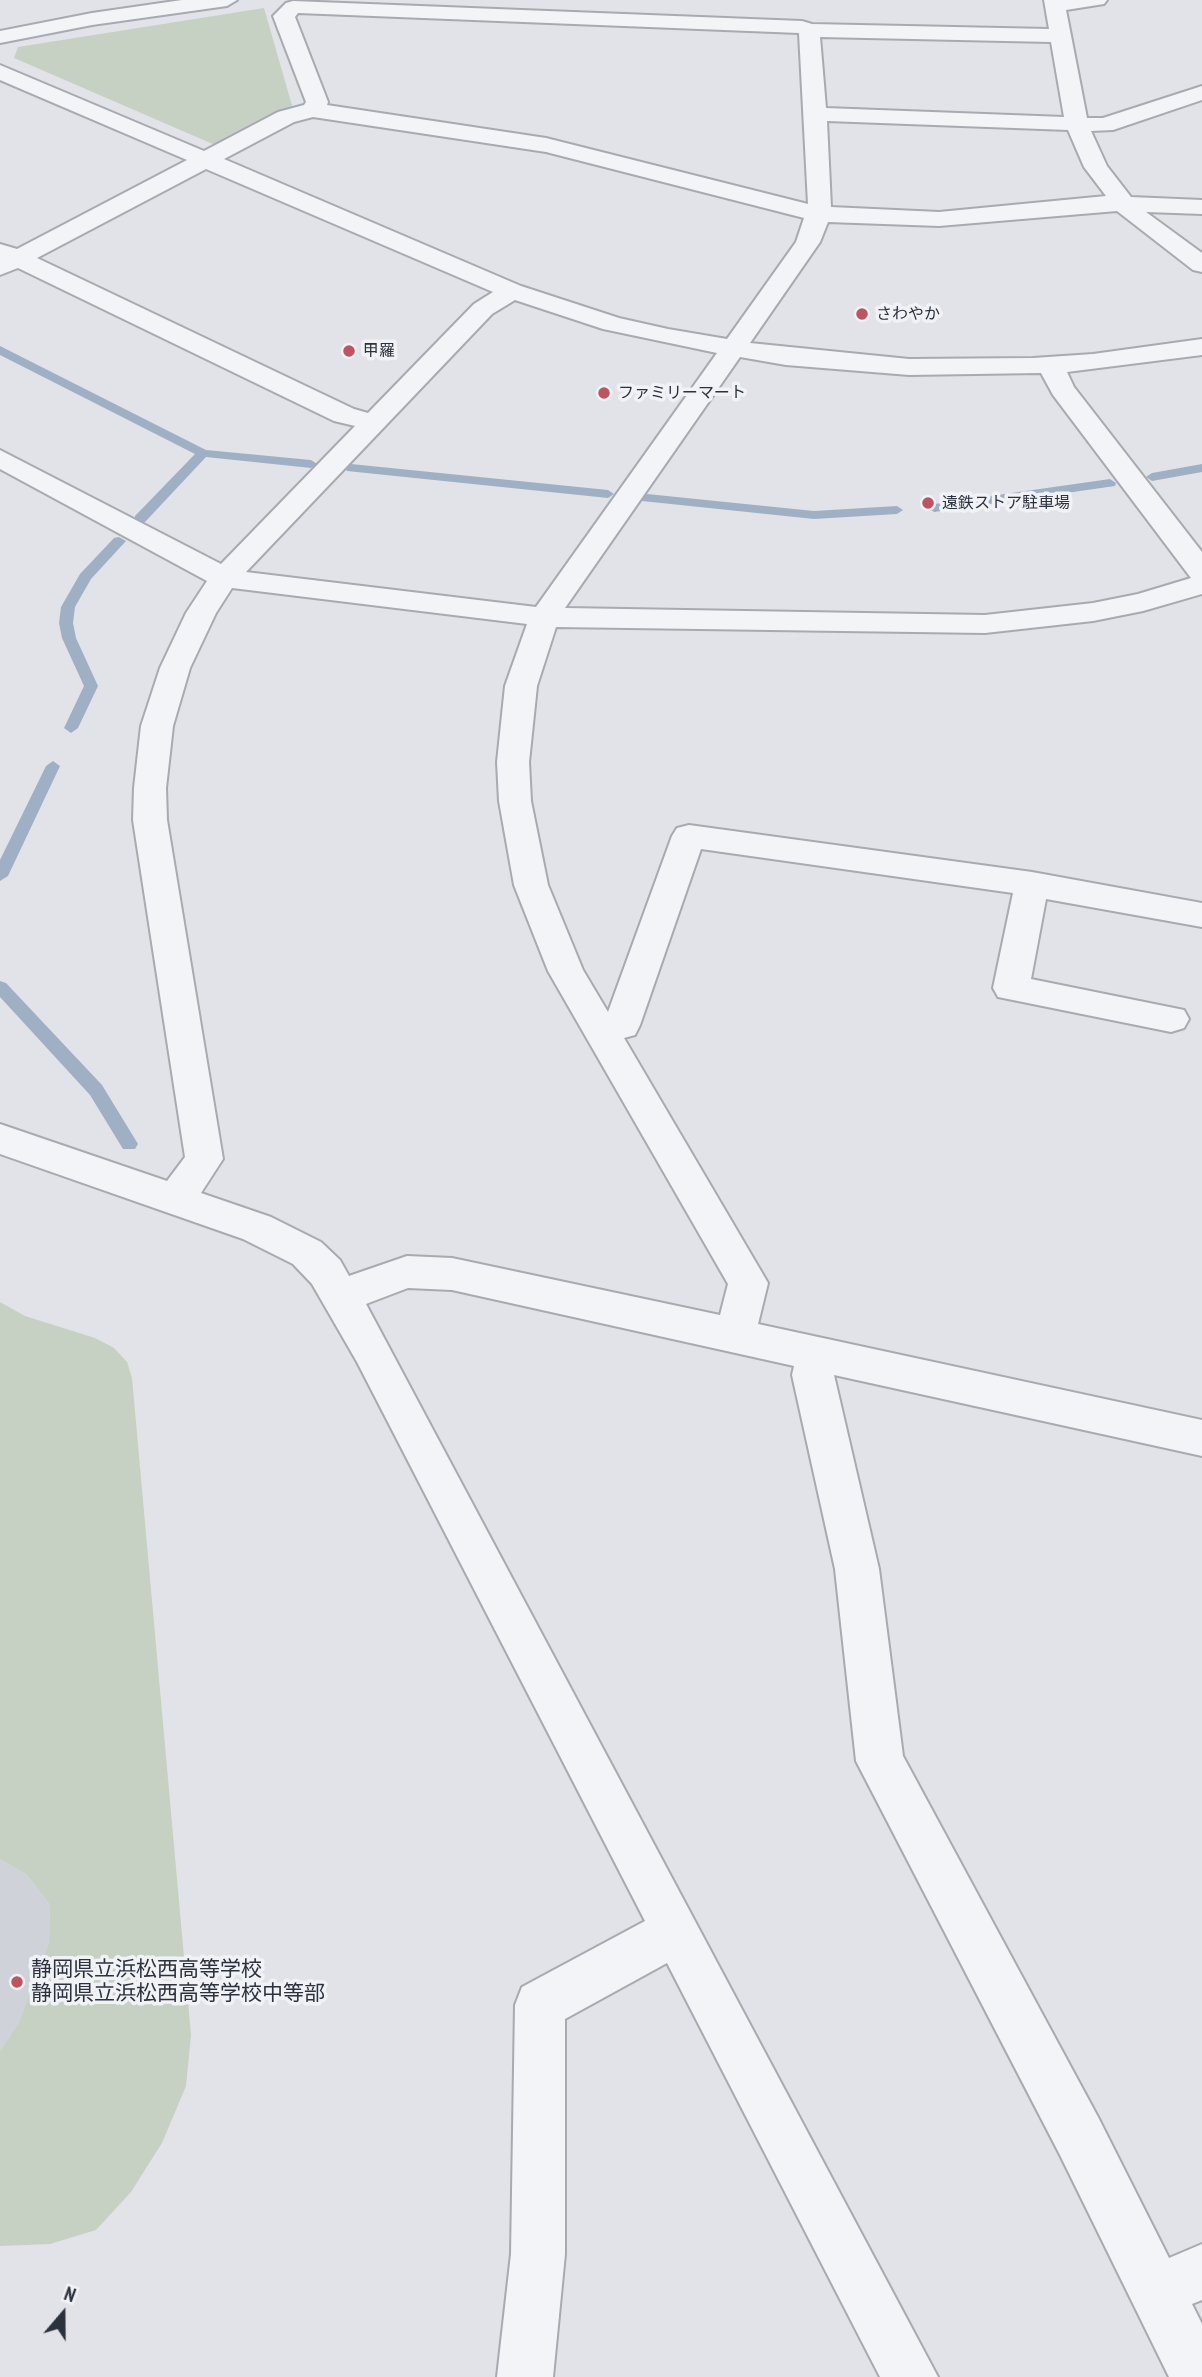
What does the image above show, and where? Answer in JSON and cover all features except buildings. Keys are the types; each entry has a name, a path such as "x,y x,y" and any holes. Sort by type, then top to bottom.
{"street":[{"path":"0,37 92,19 228,0"},
{"path":"1097,0 1078,4 1054,2 1077,125 1096,167 1125,204 1162,238 1202,265"},
{"path":"313,110 317,102 284,16 293,7 802,27 809,30 1060,36"},
{"path":"735,1334 748,1283 566,971 531,885 515,801 513,762 522,686 544,617 807,242 819,214 809,30"},
{"path":"0,72 512,291 612,324 732,349 909,367 1050,365 1202,347"},
{"path":"815,114 1105,125 1202,93"},
{"path":"6,259 206,161 286,117 313,110 546,145 819,214 939,219 1101,202 1202,207"},
{"path":"6,259 344,415 373,423"},
{"path":"175,1200 204,1158 153,853 150,788 157,726 175,668 201,613 224,578 483,309 512,291"},
{"path":"1050,365 1062,389 1202,572"},
{"path":"0,458 224,578 544,617 985,624 1093,612 1202,584"},
{"path":"600,1032 622,1025 689,836 1032,884 1202,915"},
{"path":"1032,884 1011,988 1171,1019"},
{"path":"0,1139 284,1239 307,1253 327,1272 910,2377"},
{"path":"342,1296 386,1278 430,1271 735,1334 1202,1438"},
{"path":"817,1352 813,1375 857,1569 880,1760 1079,2136 1179,2282 1199,2377"},
{"path":"526,2377 538,2254 540,2005 676,1931"}],"shaded area":[{"name":"静岡県立浜松西高等学校 静岡県立浜松西高等学校中等部","path":"0,1859 27,1875 50,1905 49,1942 19,2022 0,2051"}],"green space":[{"path":"264,8 293,109 230,141 215,145 14,58 18,47"},
{"path":"0,1302 25,1316 95,1338 114,1348 127,1362 132,1378 191,2035 186,2086 162,2143 131,2192 96,2230 50,2244 0,2246 0,2051 19,2022 49,1942 50,1905 27,1875 0,1859"}],"waterway":[{"path":"0,350 203,453"},
{"path":"140,519 203,453"},
{"path":"203,453 311,464"},
{"path":"351,468 608,494"},
{"path":"1152,477 1202,468"},
{"path":"934,508 1110,483"},
{"path":"647,498 814,515 897,510"},
{"path":"71,728 91,686 69,638 66,623 68,607 85,577 119,541"},
{"path":"0,876 53,766"},
{"path":"0,987 96,1090 129,1144"}],"place":[{"name":"さわやか","path":"862,314"},
{"name":"甲羅","path":"349,351"},
{"name":"ファミリーマート","path":"604,393"},
{"name":"遠鉄ストア駐車場","path":"928,503"},
{"name":"静岡県立浜松西高等学校 静岡県立浜松西高等学校中等部","path":"17,1982"}]}
